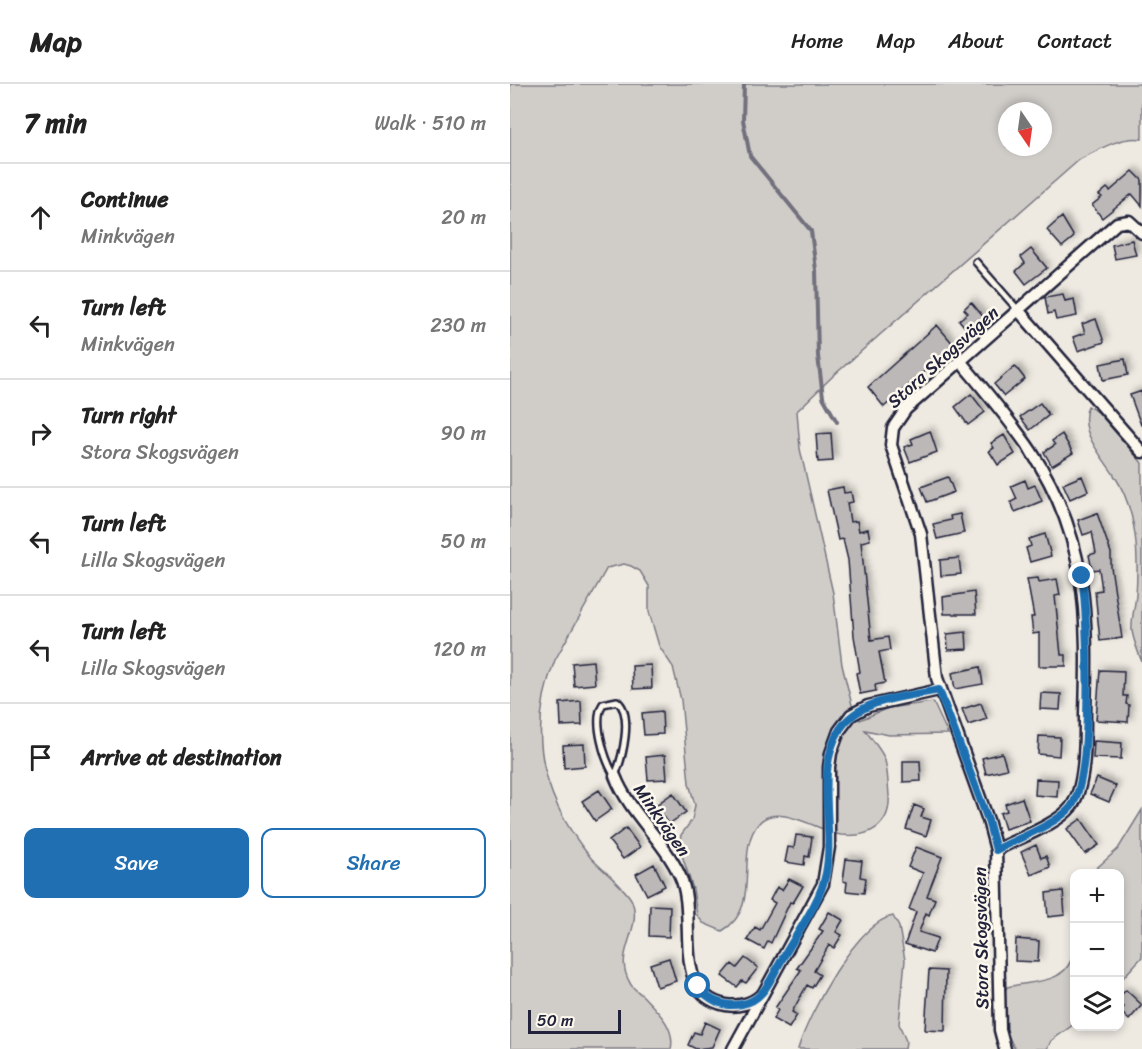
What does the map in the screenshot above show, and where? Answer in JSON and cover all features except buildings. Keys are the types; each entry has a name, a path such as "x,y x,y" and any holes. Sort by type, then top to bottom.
{"street":[{"name":"Stora Skogsvägen","path":"1005,1049 1000,1030 996,850 988,820 939,690 924,553 915,513 894,455 891,436 897,419 906,409 1117,223 1129,220 1142,233"},
{"path":"1019,311 1142,452"},
{"path":"961,362 1023,440 1050,484 1076,551 1088,624 1084,745 1077,794 1065,813 996,850"},
{"path":"733,1049 823,884 829,847 829,767 831,753 839,731 851,715 868,706 939,690"},
{"name":"Minkvägen","path":"615,776 621,793 662,846 685,888 689,911 690,969 698,986 710,998 725,1005 742,1004 762,994"}],"lane":[{"path":"975,262 1019,311"},
{"name":"Minkvägen","path":"617,701 624,711 625,741 615,776 604,757 599,711 603,704 617,701"}],"shaded area":[{"path":"510,84 1142,84 1142,139 1117,142 1079,160 833,376 797,411 800,449 833,593 842,665 852,705 860,720 888,708 933,702 948,734 889,735 865,730 882,754 886,766 889,806 882,822 876,828 861,834 841,835 788,816 767,817 759,823 752,835 748,849 745,894 742,908 735,921 722,931 703,923 697,915 693,889 679,846 681,835 692,820 695,805 689,783 681,700 673,667 659,646 649,612 649,586 640,571 624,564 607,568 555,660 546,687 542,713 541,739 550,789 574,836 591,858 632,901 634,922 624,961 625,972 632,987 654,1007 668,1026 671,1033 671,1049 510,1049"},
{"path":"1088,406 1098,412 1142,463 1142,662 1132,631 1137,564 1132,518 1122,489 1088,434 1086,415"},
{"path":"1142,810 1142,957 1124,977 1124,869 1096,869 1118,849"},
{"path":"893,916 899,927 905,960 899,1024 906,1041 905,1049 798,1049 823,994 850,952 879,922"},
{"path":"1070,962 1070,1027 1051,1041 1047,1049 1015,1049 1008,1035 1002,1010 1007,987 1048,980 1064,970"}],"waterway":[{"path":"744,84 743,120 750,156 811,231 816,270 818,356 823,397 837,422"}],"route":[{"path":"698,986 710,998 725,1005 752,1002 762,994 820,893 826,873 829,847 828,789 831,753 839,731 851,715 858,710 878,702 939,690 988,820 996,850 1053,821 1072,806 1077,794 1084,745 1088,624 1082,576"}]}
